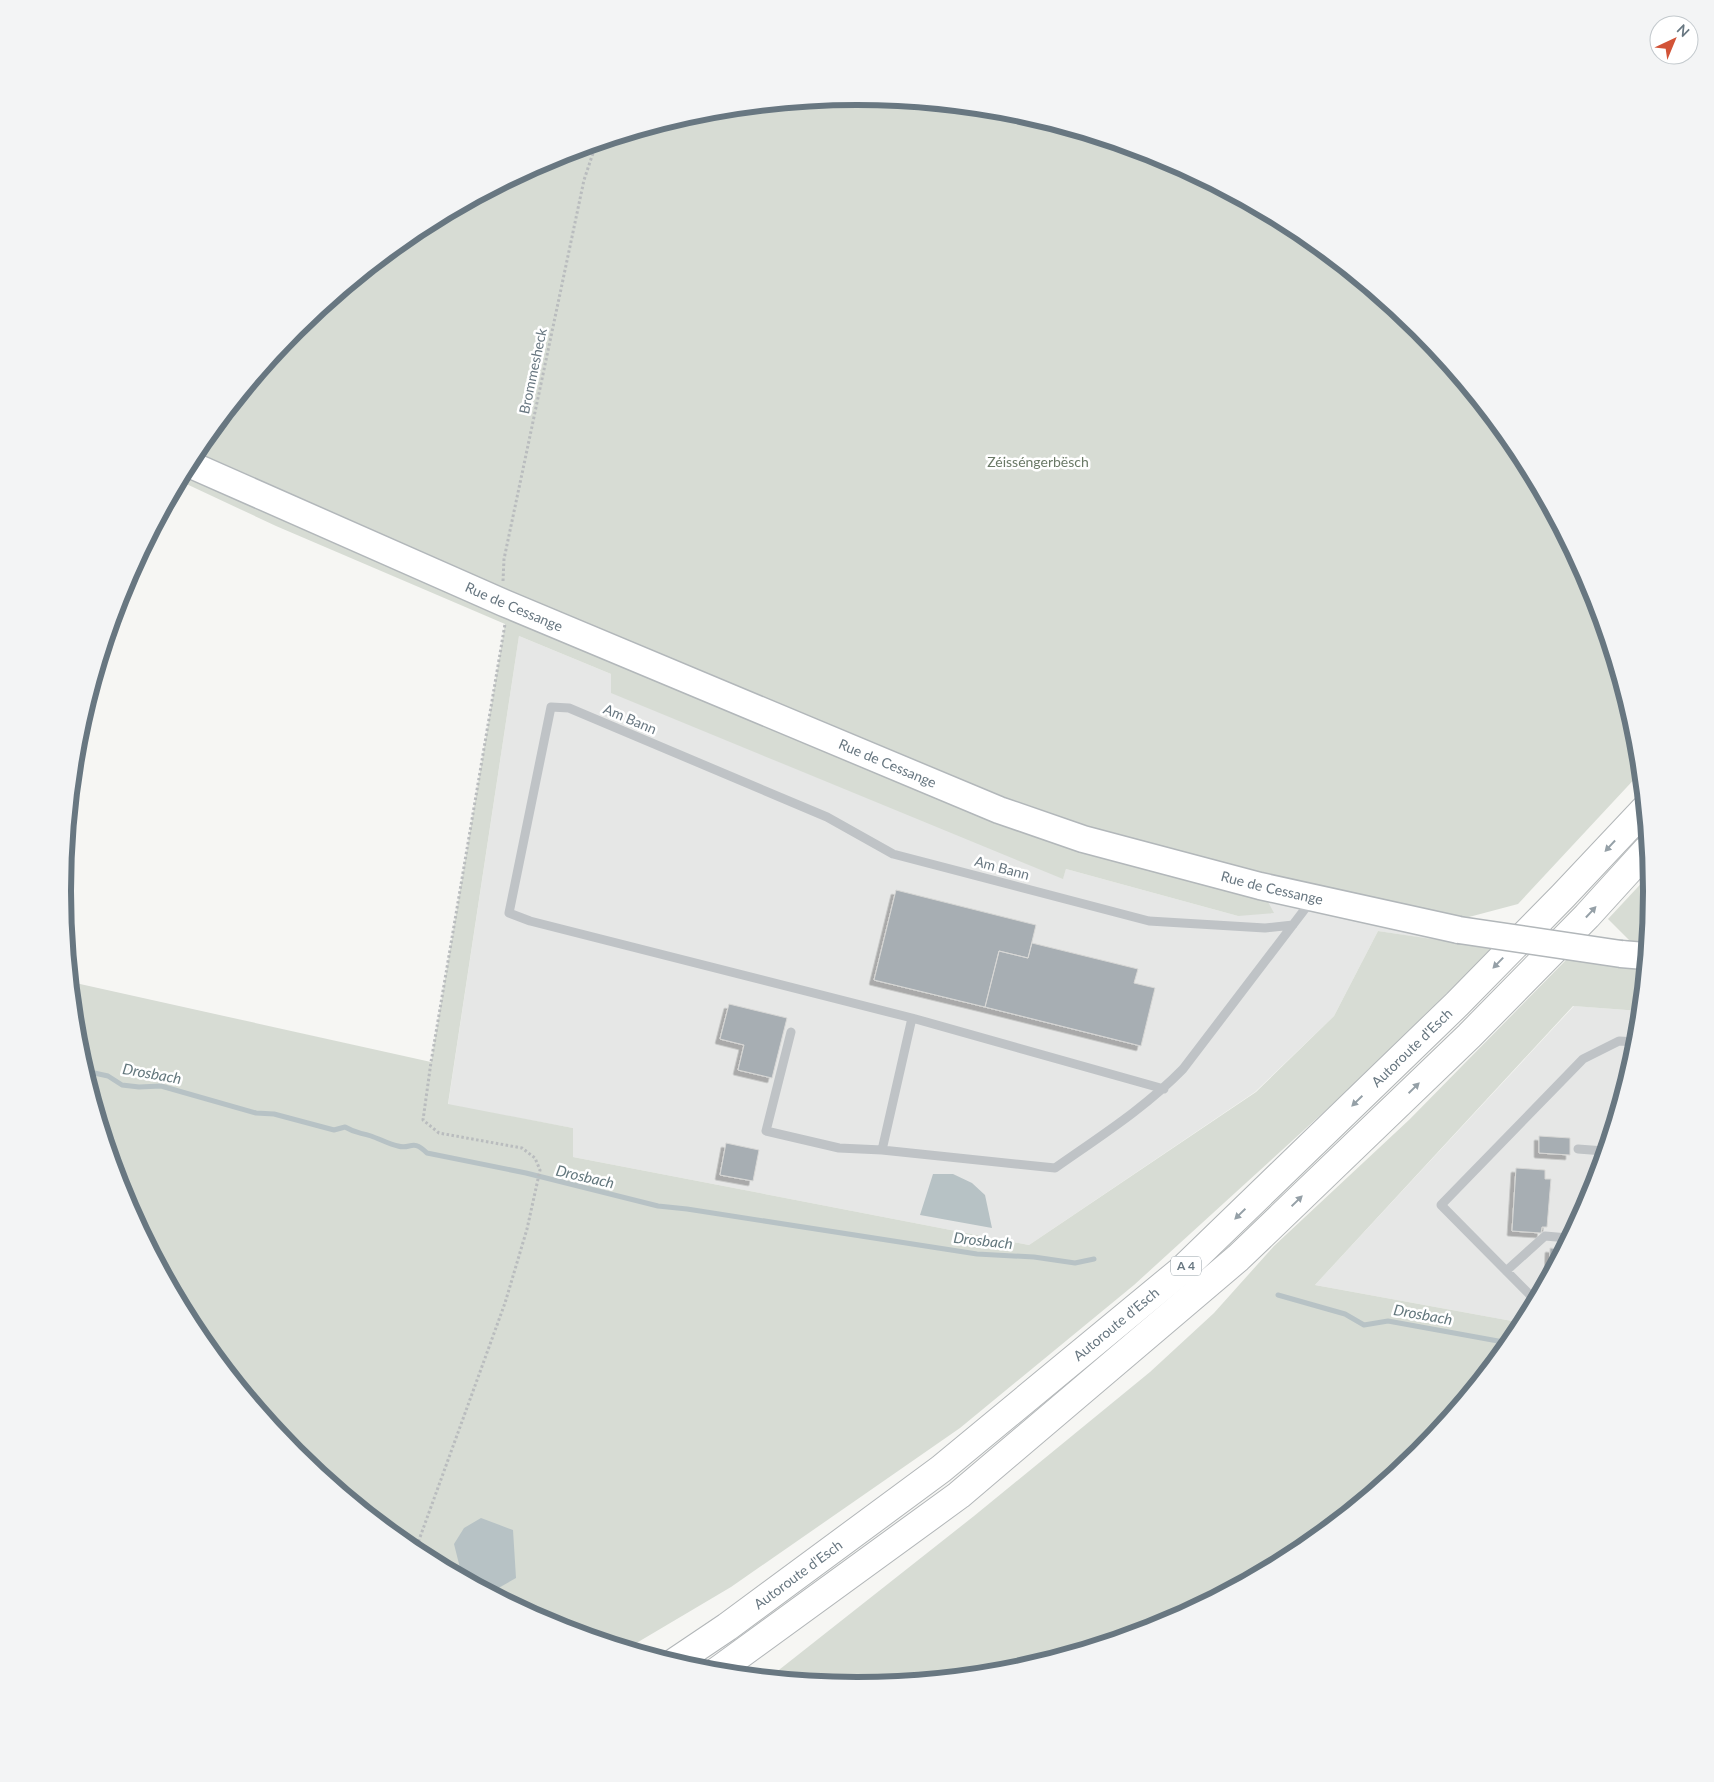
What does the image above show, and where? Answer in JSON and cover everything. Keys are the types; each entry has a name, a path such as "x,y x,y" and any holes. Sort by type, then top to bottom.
{"highway":[{"name":"Autoroute d'Esch","path":"683,1657 942,1469 1183,1268 1457,1004 1639,816"},
{"name":"Autoroute d'Esch","path":"725,1665 960,1495 1204,1288 1238,1258 1469,1036 1587,916 1642,857"},
{"name":"A 4","path":"750,1669 964,1507 1139,1365 1204,1288"},
{"path":"673,1655 726,1627"}],"main road":[{"name":"Rue de Cessange","path":"196,467 505,611 999,810 1083,840 1313,899 1459,930 1633,955"}],"lane":[{"name":"Am Bann","path":"1164,1089 912,1018 530,921 509,913 551,707 569,708 827,817 893,854 1149,921 1265,928 1293,925"},
{"path":"792,1032 766,1131 839,1148 882,1150 1055,1168 1164,1089 1183,1069 1313,899"},
{"path":"882,1150 912,1018"},
{"path":"1530,1295 1441,1205 1583,1059 1619,1041 1628,1042"},
{"path":"1578,1149 1599,1151"},
{"path":"1506,1270 1545,1236 1563,1238"}],"path":[{"name":"Brommesheck","path":"418,1543 505,1303 527,1230 540,1170 535,1158 522,1148 439,1133 423,1120 505,611 504,559 582,190 594,151"}],"shaded area":[{"path":"519,636 611,674 1063,878 1066,869 1238,916 1260,886 1459,930 1449,942 1378,931 1334,1016 1255,1092 1029,1245 573,1157 573,1128 448,1105"},
{"path":"1574,1006 1633,1010 1628,1044 1616,1094 1601,1144 1583,1192 1562,1239 1514,1321 1315,1285"},
{"path":"933,1174 953,1174 972,1183 985,1195 992,1228 920,1215"},
{"path":"481,1518 513,1530 516,1578 497,1589 460,1569 454,1544 464,1528"}],"green space":[{"name":"Zéisséngerbësch","path":"857,105 960,112 1010,120 1110,147 1158,165 1205,186 1294,238 1375,300 1413,335 1448,373 1510,454 1562,543 1583,590 1601,638 1628,738 1635,779 1518,904 1469,917 1459,930 1260,887 1274,913 1238,916 1066,869 1063,879 611,693 611,674 519,636 448,1104 573,1128 573,1157 1029,1245 1256,1092 1334,1016 1378,931 1493,948 1349,1089 1134,1285 960,1428 731,1587 635,1644 556,1617 509,1596 464,1571 420,1544 379,1514 339,1482 301,1447 266,1409 204,1328 152,1239 131,1192 113,1144 86,1044 77,983 431,1062 505,624 276,526 186,484 204,454 266,373 301,335 339,300 420,238 509,186 556,165 604,147 704,120 754,112"},
{"path":"1643,882 1641,942 1633,1011 1573,1006 1315,1285 1514,1321 1448,1409 1413,1447 1375,1482 1294,1544 1250,1571 1205,1596 1158,1617 1110,1635 1010,1662 960,1670 857,1677 776,1672 974,1516 1150,1372 1214,1313 1274,1246 1410,1119 1567,959 1611,966 1630,941 1608,919"}],"building":[{"path":"896,890 1036,925 1028,958 999,951 985,1007 874,980"},
{"path":"1032,943 1138,969 1134,983 1155,988 1141,1046 985,1007 999,951 1028,958"},
{"path":"729,1004 787,1018 772,1078 738,1070 744,1045 720,1039"},
{"path":"1539,1136 1570,1138 1570,1155 1539,1153"},
{"path":"726,1143 759,1150 753,1181 720,1175"},
{"path":"1516,1168 1545,1170 1545,1179 1551,1179 1547,1227 1542,1227 1541,1233 1512,1231"},
{"path":"1550,1248 1557,1249 1549,1262"}],"waterway":[{"name":"Drosbach","path":"93,1073 108,1076 122,1085 139,1087 161,1086 256,1113 274,1114 334,1130 345,1127 394,1145 402,1147 415,1145 427,1153 526,1173 658,1206 977,1254 1034,1257 1075,1263 1094,1259"},
{"name":"Drosbach","path":"1278,1295 1345,1314 1364,1325 1388,1321 1500,1341"}]}
